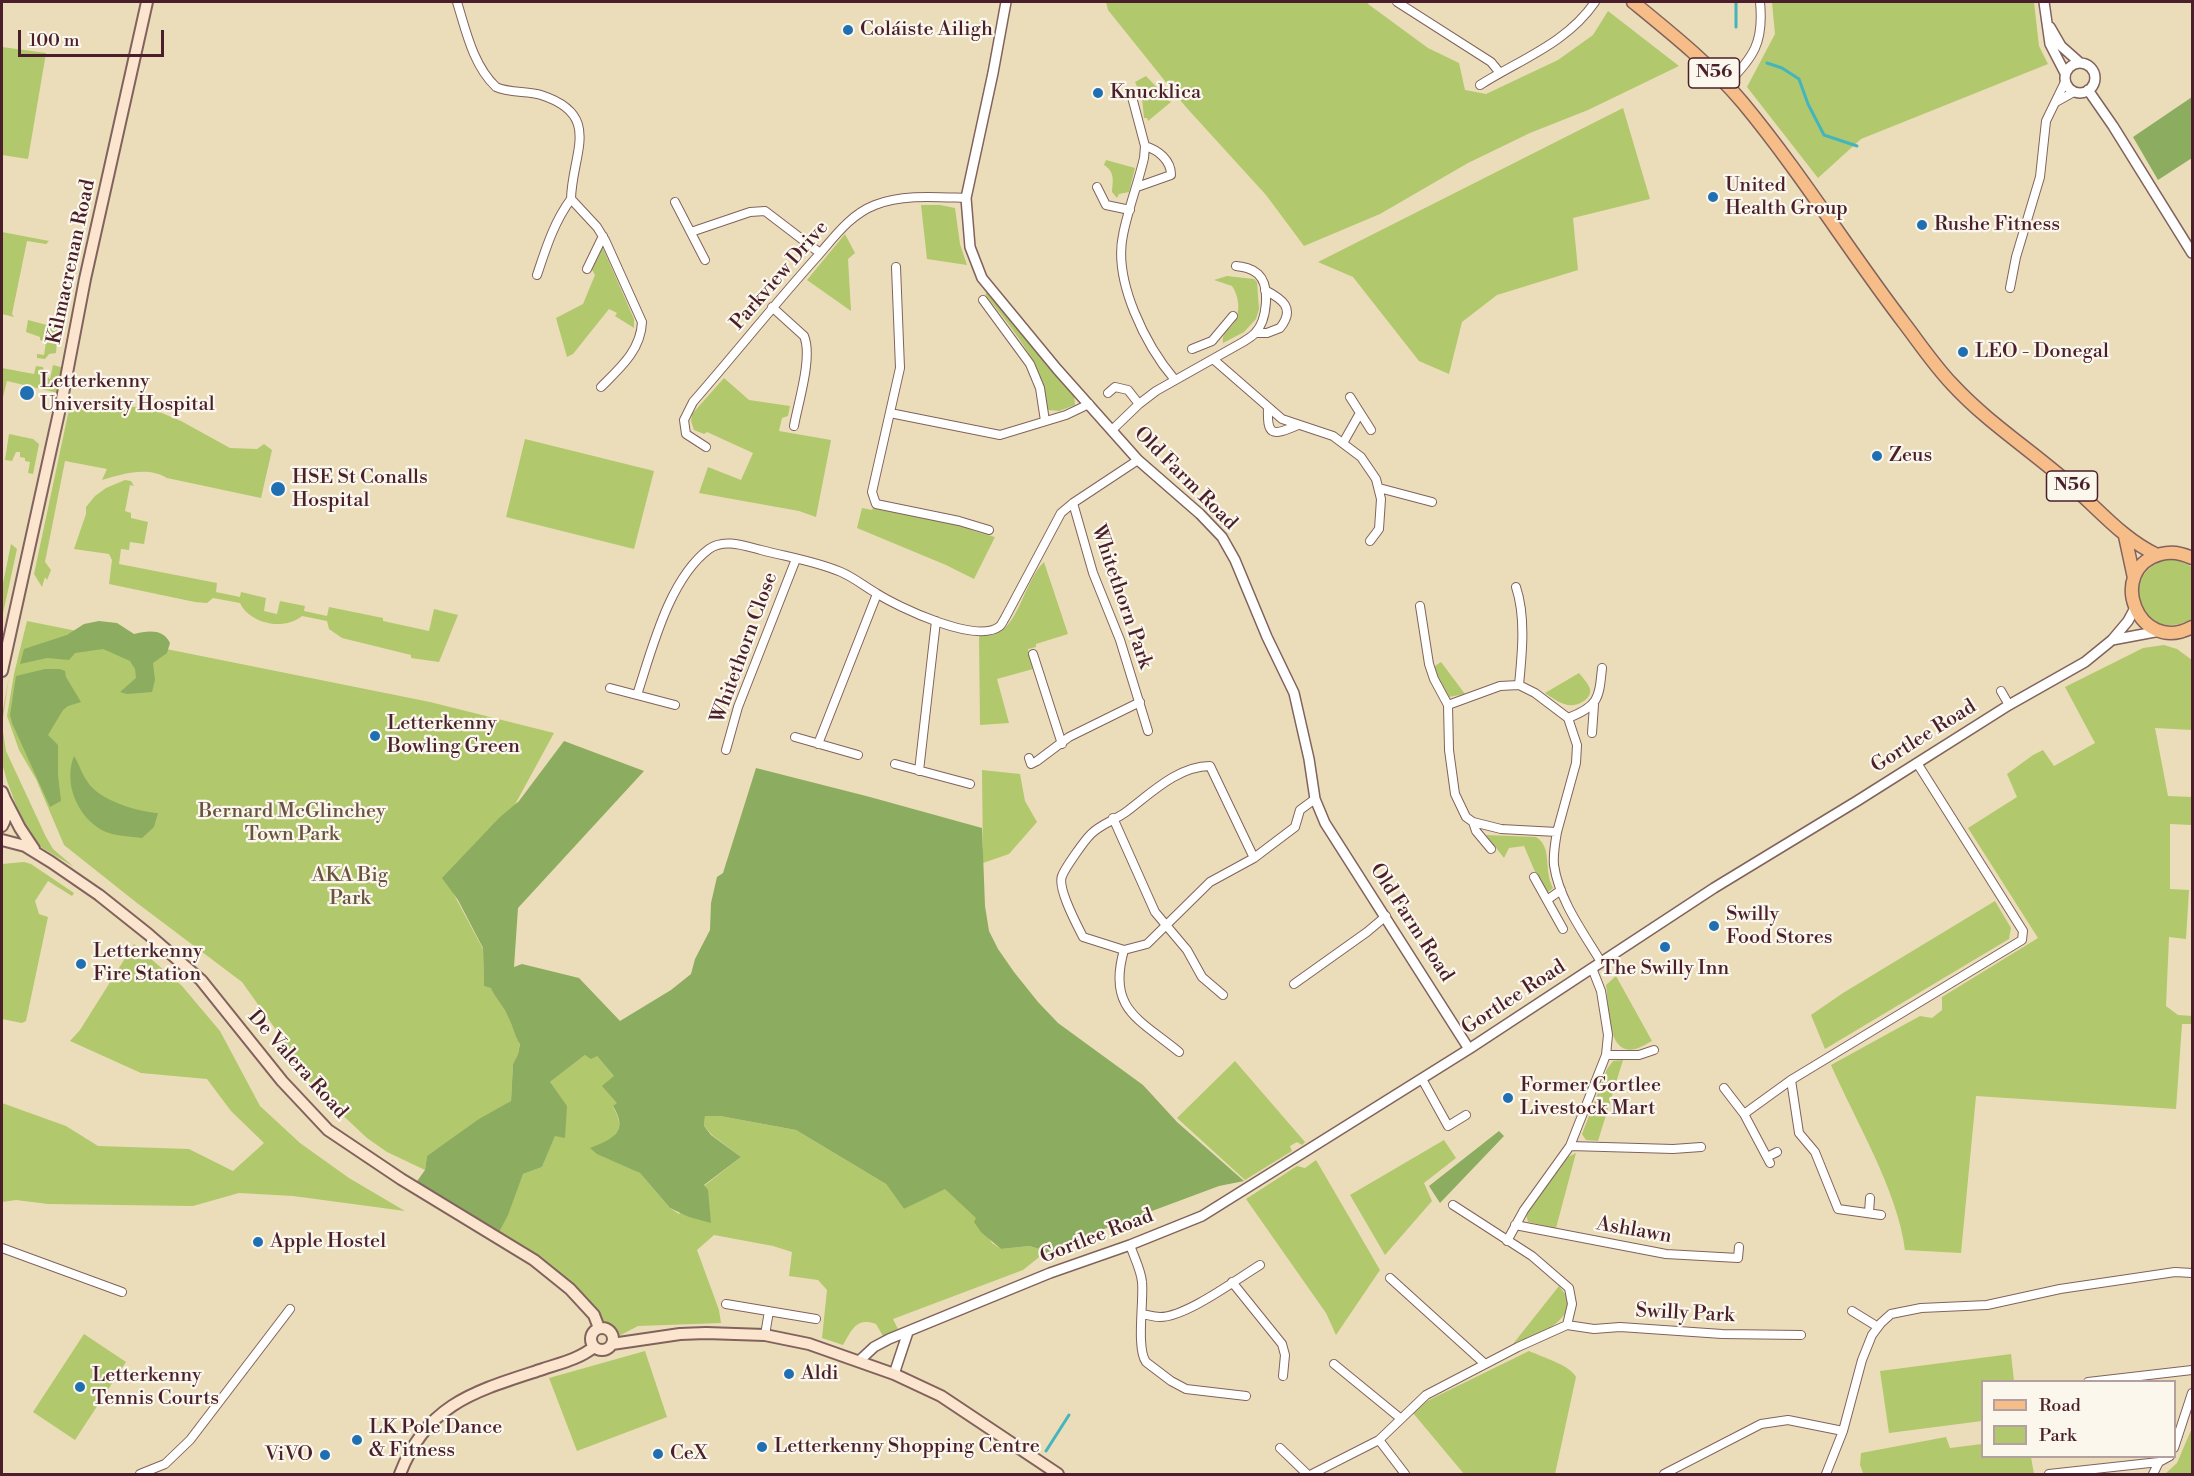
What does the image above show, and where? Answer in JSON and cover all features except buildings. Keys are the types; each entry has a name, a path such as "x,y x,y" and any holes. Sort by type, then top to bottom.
{"main road":[{"name":"Kilmacrenan Road","path":"2,671 87,268 147,2"},
{"name":"N56","path":"1633,2 1672,33 1726,85 1784,155 1882,294 1951,383 2015,442 2080,493 2125,536 2141,548 2157,555 2179,553 2193,558"},
{"path":"2125,536 2134,578 2132,589 2134,608 2150,627 2160,631 2187,630 2193,638"},
{"path":"2134,578 2147,561 2157,555"},
{"path":"2,794 6,811 2,826"},
{"path":"2,794 36,852"},
{"path":"2,840 19,844 36,852"},
{"name":"De Valera Road","path":"36,852 99,895 148,933 201,980 282,1081 328,1130 401,1179 534,1260 570,1288 594,1315 599,1328"},
{"path":"612,1344 613,1339 610,1332 599,1328 591,1336 594,1347 604,1350 612,1344 680,1334 765,1335 809,1344 894,1374 940,1396 1058,1474"},
{"path":"400,1474 405,1459 418,1437 454,1404 483,1389 577,1358 594,1347"}],"street":[{"path":"457,2 475,58 496,87 531,92 551,98 578,119 580,133 572,180 572,199 561,213 553,229 537,275"},
{"name":"Old Farm Road","path":"1006,2 966,198 970,248 982,278 1138,460 1200,514 1222,537 1235,560 1293,693 1309,759 1315,799 1325,823 1470,1049"},
{"path":"1396,2 1491,62 1500,73"},
{"path":"1480,86 1569,32 1595,2"},
{"path":"1726,85 1747,64 1756,48 1761,30 1760,2"},
{"path":"2044,2 2050,44 2074,92"},
{"path":"2047,22 2061,46 2079,62 2088,65 2094,73 2094,82 2088,90 2081,93 2074,92 2054,103"},
{"path":"2010,288 2016,257 2040,177 2046,121 2070,66 2079,62"},
{"path":"2088,90 2193,253"},
{"path":"1132,97 1145,146 1137,188 1122,236 1121,254 1128,292 1152,349 1175,380"},
{"path":"1137,188 1171,175 1171,170 1164,157 1154,148 1145,146"},
{"path":"1097,187 1106,205 1130,210"},
{"name":"Parkview Drive","path":"706,447 686,434 684,420 693,402 772,307 856,214 877,204 929,197 966,198"},
{"path":"572,199 603,236 642,322 637,346 601,387"},
{"path":"675,202 705,260"},
{"path":"691,231 750,212 765,211 820,253"},
{"path":"587,269 603,236"},
{"path":"1112,430 1139,404 1175,380 1256,333 1262,322 1265,290 1259,275 1249,268 1236,266"},
{"path":"896,267 900,368 872,492 876,504 959,521 989,530"},
{"path":"1256,333 1267,333 1280,328 1286,316 1287,308 1284,302 1265,290"},
{"path":"983,300 1030,364 1040,388 1045,422"},
{"path":"772,307 804,336 807,343 807,358 794,426"},
{"path":"1192,349 1212,341 1233,316"},
{"path":"1212,341 1221,354"},
{"path":"1213,359 1282,418 1298,426 1317,430 1343,443 1361,457 1371,470 1379,488 1382,514 1379,529 1370,541"},
{"path":"1108,393 1115,387 1128,390 1139,404"},
{"path":"1350,397 1371,430"},
{"path":"890,413 1000,435 1045,422 1089,404"},
{"path":"1268,407 1267,427 1270,431 1298,426"},
{"path":"1343,443 1360,413"},
{"name":"Whitethorn Park","path":"999,626 1056,520 1073,503 1138,460"},
{"path":"1379,488 1432,502"},
{"name":"Whitethorn Park","path":"1073,503 1093,573 1120,640 1148,731"},
{"name":"Whitethorn Close","path":"637,695 669,605 689,571 709,549 725,543 841,572 877,594 958,629 991,630 999,626"},
{"name":"Whitethorn Close","path":"726,750 738,707 796,559"},
{"path":"1516,587 1520,598 1522,622 1519,685"},
{"path":"818,744 877,594"},
{"path":"1420,606 1429,664 1448,705 1447,723 1452,783 1459,805 1473,822 1501,829 1557,832"},
{"name":"Gortlee Road","path":"859,1361 874,1347 908,1332 1050,1273 1130,1245 1202,1216 1470,1049 1714,888 2009,705 2085,662 2112,640 2128,621 2134,608"},
{"path":"919,771 936,621"},
{"name":"Gortlee Road","path":"2112,640 2160,631"},
{"path":"1033,654 1062,744"},
{"path":"1592,733 1594,705 1599,694 1602,668"},
{"path":"1448,705 1500,686 1519,685 1535,693 1569,718 1577,745 1576,763 1557,832 1554,864 1574,918 1600,962"},
{"path":"610,688 675,705"},
{"path":"2001,691 2009,705"},
{"path":"1029,758 1031,764 1037,762 1069,737 1140,702"},
{"path":"1569,718 1594,705"},
{"path":"795,737 858,755"},
{"path":"1744,1114 1791,1080 2022,940 2024,931 1917,763"},
{"path":"895,764 970,784"},
{"path":"1254,858 1210,766 1191,769 1144,797 1124,814 1113,818 1090,835 1061,877 1062,886 1083,937 1124,950 1147,944 1210,882 1254,858 1295,826 1300,810 1315,799"},
{"path":"1113,818 1155,912 1187,950 1202,977 1223,995"},
{"path":"1473,822 1476,831 1491,849"},
{"path":"1534,877 1563,929"},
{"path":"1547,900 1562,890"},
{"path":"1294,984 1386,916"},
{"path":"1124,950 1119,967 1119,989 1125,1005 1179,1052"},
{"path":"1507,1241 1515,1225 1570,1146 1606,1055 1608,1035 1601,991 1592,968"},
{"path":"1606,1055 1639,1054 1654,1050"},
{"path":"1422,1079 1448,1126 1466,1115"},
{"path":"1791,1080 1799,1133 1815,1152 1838,1209 1881,1215"},
{"path":"1724,1088 1744,1114 1769,1160 1777,1152"},
{"path":"1570,1146 1673,1149 1701,1147"},
{"path":"1869,1213 1870,1198"},
{"path":"1280,1448 1310,1474 1379,1440 1426,1395 1568,1325 1572,1304 1569,1288 1532,1256 1454,1205"},
{"name":"Ashlawn","path":"1515,1225 1666,1254 1738,1258 1739,1247"},
{"path":"1130,1245 1142,1278 1142,1353 1146,1362 1186,1389 1246,1396"},
{"path":"2,1248 122,1292"},
{"path":"1142,1314 1162,1317 1183,1310 1215,1294 1260,1265"},
{"path":"1826,1474 1843,1431 1862,1360 1872,1335 1891,1314 1907,1309 1987,1305 2060,1289 2175,1272 2193,1273"},
{"path":"1390,1278 1485,1364"},
{"path":"1232,1282 1282,1344 1285,1355 1283,1377"},
{"path":"726,1304 816,1318"},
{"path":"140,1474 165,1464 190,1440 290,1309"},
{"path":"765,1335 770,1311"},
{"path":"1852,1311 1878,1327"},
{"name":"Swilly Park","path":"1568,1325 1594,1329 1620,1327 1722,1334 1801,1335"},
{"path":"894,1374 908,1332"},
{"path":"1334,1364 1400,1418"},
{"path":"2106,1380 2193,1370"},
{"path":"2176,1446 2193,1393"},
{"path":"1664,1474 1761,1424 1788,1420 1843,1431"},
{"path":"1379,1440 1405,1474"},
{"path":"2049,1474 2159,1462 2166,1458"},
{"path":"2153,1474 2159,1462"}],"green space":[{"path":"1106,2 1369,2 1368,4 1428,48 1459,63 1465,90 1486,94 1558,60 1593,35 1608,11 1679,66 1588,110 1530,133 1468,163 1380,214 1304,246 1266,195 1185,106 1108,10"},
{"path":"1772,2 2034,2 2039,46 2048,64 1861,139 1818,178 1747,87 1775,34"},
{"path":"2,47 46,53 28,159 2,155"},
{"path":"1146,76 1171,102 1148,121 1144,118 1142,98 1135,82"},
{"path":"2192,97 2192,158 2158,180 2133,137"},
{"path":"1623,108 1650,199 1573,218 1578,270 1497,295 1462,322 1449,374 1419,361 1353,277 1318,262"},
{"path":"1106,160 1135,168 1129,192 1119,194 1117,198 1112,192 1112,173 1104,165"},
{"path":"921,205 955,208 960,244 967,265 927,259"},
{"path":"2,232 49,241 46,244 27,241 12,314 14,317 2,314"},
{"path":"845,234 855,253 848,259 851,311 807,280"},
{"path":"602,246 634,319 634,328 615,316 617,313 609,309 573,354 567,357 556,318 583,304 595,275 591,268"},
{"path":"1227,276 1254,279 1257,282 1259,309 1256,319 1244,332 1223,343 1224,334 1234,323 1238,309 1238,299 1232,286 1214,280"},
{"path":"987,293 1074,395 1075,405 1059,411 1048,410 1035,366 1016,334 985,294"},
{"path":"28,320 58,328 56,353 49,354 45,359 37,358 37,354 44,355 46,342 26,332"},
{"path":"53,365 68,369 62,394 7,381 2,401 2,368 34,374 36,366 43,367 45,375 50,379"},
{"path":"724,378 749,400 790,406 788,416 782,418 779,431 831,440 816,517 799,511 699,493 708,467 741,480 753,453 707,432 704,434 694,430 691,421 692,414"},
{"path":"71,400 152,409 181,421 230,448 257,449 264,444 272,450 261,498 167,478 151,472 135,472 102,480 107,469 65,461 45,562 51,570 47,580 45,577 42,587 34,574"},
{"path":"9,434 33,439 39,444 33,474 28,473 30,462 20,457 20,452 16,452 12,461 5,460"},
{"path":"525,439 654,471 634,549 506,517"},
{"path":"125,480 131,481 134,486 130,485 125,511 131,513 131,518 148,522 144,544 130,542 129,550 121,549 119,564 217,583 216,592 240,597 241,592 266,598 264,611 277,614 280,601 305,606 304,611 327,616 329,607 383,618 383,621 429,631 434,609 458,615 439,662 411,658 411,655 342,638 329,629 327,621 302,616 286,623 268,623 251,616 240,603 213,598 207,603 195,602 109,584 112,560 109,554 74,549 86,514 86,507 106,488"},
{"path":"874,507 961,524 974,531 995,537 974,579 857,528 862,508 872,510"},
{"path":"11,544 17,549 2,618 2,588"},
{"path":"2167,559 2178,559 2192,567 2192,619 2175,625 2160,623 2148,616 2141,606 2138,593 2141,579 2151,568"},
{"path":"1044,562 1068,634 1036,644 1036,647 1028,649 1033,669 997,679 1009,723 980,725 979,635 993,635 1002,631 1015,614 1031,580"},
{"name":"Bernard McGlinchey Town Park","path":"27,621 430,702 554,733 512,810 451,889 483,949 484,986 491,987 520,1043 513,1064 511,1101 427,1156 425,1170 387,1152 367,1138 304,1076 279,1034 242,982 64,845 36,779 19,750 7,716 14,674"},
{"path":"99,621 117,623 134,634 154,632 167,638 170,643 167,653 153,663 155,680 152,692 127,694 120,692 136,678 135,669 130,661 103,649 75,653 69,660 47,658 20,664 24,649 67,635 84,624"},
{"path":"2164,645 2177,649 2192,660 2192,730 2155,728 2168,796 2192,797 2192,825 2170,824 2170,889 2189,890 2186,939 2169,937 2166,1006 2178,1015 2192,1016 2192,1024 2182,1024 2176,1109 1976,1096 1961,1253 1905,1250 1901,1227 1885,1180 1831,1065 1920,1016 1932,1018 1942,1010 1942,997 2038,938 1968,828 2017,797 2007,774 2033,755 2043,750 2054,766 2095,743 2065,687 2143,648"},
{"path":"1441,662 1465,694 1449,697 1435,671 1435,666"},
{"path":"45,669 65,671 66,677 81,702 63,710 48,735 58,745 61,801 50,807 10,715 16,676"},
{"path":"1579,673 1590,689 1590,693 1579,704 1568,705 1545,693"},
{"path":"9,676 2,725 2,716"},
{"path":"2,725 6,751 46,837 53,849 74,867 41,847 22,821 2,763"},
{"path":"564,741 644,771 518,908 514,967 522,964 579,978 620,1021 671,990 691,974 695,959 710,930 711,903 717,877 723,873 756,768 982,828 985,906 989,931 1014,972 1058,1023 1143,1085 1177,1122 1244,1181 1219,1186 1085,1236 1070,1242 1056,1254 1049,1255 1029,1246 1001,1249 981,1232 974,1222 976,1218 945,1189 904,1209 886,1184 796,1130 720,1116 705,1116 704,1126 711,1135 741,1157 704,1185 708,1190 711,1223 689,1217 670,1208 640,1173 597,1154 590,1148 612,1138 619,1128 619,1122 613,1106 617,1103 602,1086 614,1076 597,1056 591,1059 585,1055 550,1082 567,1106 565,1138 555,1136 542,1167 523,1174 508,1215 497,1236 413,1187 425,1170 427,1156 479,1119 511,1101 513,1064 520,1044 510,1020 491,988 484,986 483,948 458,900 442,878 499,818 519,801"},
{"path":"74,756 87,781 100,794 119,804 158,813 154,827 142,838 107,832 89,820 77,804 71,785 70,775"},
{"path":"982,770 1020,774 1025,801 1037,822 1009,854 983,863"},
{"path":"1486,835 1536,837 1541,841 1546,853 1553,888 1548,892 1536,874 1524,846 1509,848 1504,858"},
{"path":"24,862 31,864 74,893 72,896 48,881 35,901 39,914 48,917 26,1021 22,1023 2,1019 2,864"},
{"path":"1995,901 2011,928 2009,939 1825,1049 1811,1015 1843,993"},
{"path":"134,944 182,986 220,1031 260,1106 300,1143 349,1178 405,1211 293,1196 239,1193 193,1206 48,1204 16,1200 2,1202 2,1103 66,1126 98,1146 189,1149 233,1171 264,1143 231,1111 207,1079 141,1073 70,1041 80,1030"},
{"path":"1616,976 1652,1041 1637,1048 1626,1049 1614,1037 1606,985"},
{"path":"585,1055 597,1056 614,1076 618,1103 613,1107 619,1123 616,1134 591,1148 640,1173 670,1208 679,1214 704,1186 741,1157 704,1126 705,1116 720,1116 796,1130 886,1184 904,1209 945,1188 977,1218 992,1243 1001,1249 1029,1246 1040,1249 1043,1254 1023,1270 893,1319 898,1329 883,1336 876,1324 864,1322 859,1324 855,1326 843,1345 822,1338 827,1290 818,1280 789,1276 792,1252 773,1246 714,1235 697,1250 719,1310 721,1323 638,1326 613,1339 611,1333 602,1328 594,1315 497,1236 523,1174 542,1167 555,1135 565,1137 550,1082"},
{"path":"1623,1060 1598,1141 1586,1140 1582,1134 1607,1069 1613,1061"},
{"path":"1235,1061 1305,1142 1302,1145 1297,1142 1290,1146 1292,1151 1245,1180 1177,1118"},
{"path":"1499,1131 1504,1136 1440,1203 1429,1186"},
{"path":"1444,1140 1456,1158 1424,1183 1432,1201 1385,1255 1350,1195"},
{"path":"1576,1153 1556,1228 1528,1222 1526,1214 1568,1157"},
{"path":"1316,1160 1380,1270 1336,1335 1326,1313 1246,1199 1297,1166 1305,1168"},
{"path":"1559,1286 1567,1298 1568,1307 1564,1315 1547,1330 1509,1349"},
{"name":"Letterkenny Tennis Courts","path":"84,1334 126,1362 75,1440 33,1412"},
{"path":"645,1351 667,1417 577,1451 549,1378"},
{"path":"1529,1351 1562,1365 1576,1377 1555,1474 1464,1474 1413,1413 1427,1401"},
{"path":"2011,1354 2014,1380 1981,1380 1981,1421 1889,1433 1880,1371"},
{"path":"2192,1428 2192,1474 2165,1474 2177,1463"},
{"path":"1946,1437 1950,1448 1981,1444 1981,1458 2031,1458 2034,1474 1863,1473 1860,1465 1861,1453"}],"waterway":[{"path":"1736,2 1736,27"},
{"path":"1767,63 1782,68 1799,79 1808,104 1824,135 1857,146"},
{"path":"1046,1451 1069,1415"}],"place":[{"name":"Coláiste Ailigh","path":"848,30"},
{"name":"Knucklica","path":"1098,93"},
{"name":"United Health Group","path":"1713,197"},
{"name":"Rushe Fitness","path":"1922,225"},
{"name":"LEO - Donegal","path":"1963,352"},
{"name":"Letterkenny University Hospital","path":"27,393"},
{"name":"Zeus","path":"1877,456"},
{"name":"HSE St Conalls Hospital","path":"278,489"},
{"name":"Letterkenny Bowling Green","path":"375,736"},
{"name":"Swilly Food Stores","path":"1714,926"},
{"name":"The Swilly Inn","path":"1665,947"},
{"name":"Letterkenny Fire Station","path":"81,964"},
{"name":"Former Gortlee Livestock Mart","path":"1508,1098"},
{"name":"Apple Hostel","path":"258,1242"},
{"name":"Aldi","path":"789,1374"},
{"name":"Letterkenny Tennis Courts","path":"80,1387"},
{"name":"LK Pole Dance & Fitness","path":"357,1440"},
{"name":"Letterkenny Shopping Centre","path":"762,1447"},
{"name":"CeX","path":"658,1454"},
{"name":"ViVO","path":"325,1455"}],"park label":[{"name":"AKA Big Park","path":"350,888"}]}
